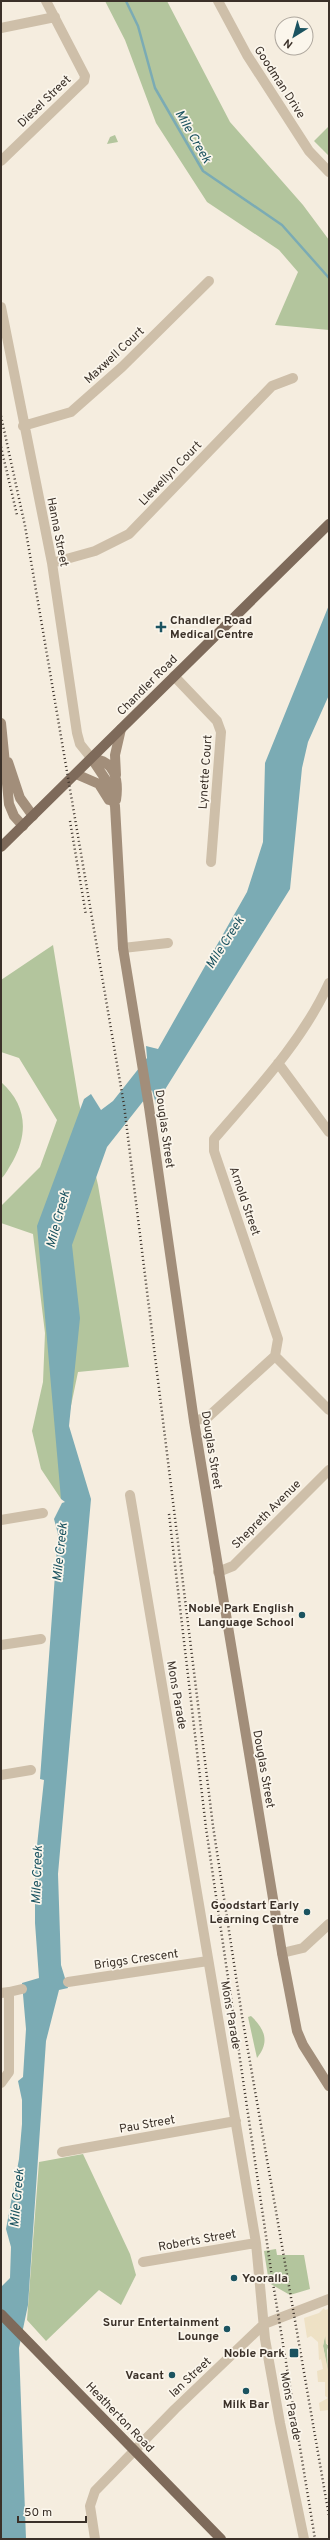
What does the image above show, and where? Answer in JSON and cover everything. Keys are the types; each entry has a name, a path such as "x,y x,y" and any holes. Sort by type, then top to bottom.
{"main road":[{"name":"Chandler Road","path":"1,847 329,524"},
{"path":"1,723 6,758 5,781 9,804 14,816 23,826"},
{"path":"116,782 115,755 121,729"},
{"path":"6,758 20,798 33,816"},
{"name":"Douglas Street","path":"92,759 103,760 110,765 116,782 115,809 123,948 149,1107 194,1421 282,1953 297,2031 303,2045 329,2086"},
{"name":"Douglas Street","path":"92,759 107,780 115,809"},
{"path":"76,774 91,779 101,786 115,809"},
{"name":"Heatherton Road","path":"1,2314 221,2539"}],"street":[{"path":"1,28 54,17 46,1"},
{"name":"Goodman Drive","path":"218,1 247,56 309,151 329,172"},
{"name":"Diesel Street","path":"1,161 80,85 85,76 54,17"},
{"name":"Maxwell Court","path":"23,426 71,412 122,367 208,281"},
{"name":"Hanna Street","path":"1,307 23,426 52,563 77,733 80,744 92,759"},
{"name":"Llewellyn Court","path":"52,563 95,551 129,534 272,386 293,378"},
{"name":"Lynette Court","path":"174,676 217,721 221,732 211,862"},
{"path":"123,948 168,943"},
{"name":"Arnold Street","path":"275,1356 278,1339 214,1151 214,1139 278,1063 316,1011 329,982"},
{"path":"278,1063 329,1132"},
{"path":"194,1421 208,1417 275,1356 329,1410"},
{"name":"Shepreth Avenue","path":"218,1572 233,1566 329,1470"},
{"name":"Mons Parade","path":"130,1495 256,2243 264,2324 278,2414 304,2539"},
{"path":"1,1520 43,1513"},
{"path":"1,1645 41,1639"},
{"path":"1,1775 31,1770"},
{"path":"282,1953 303,1948 329,1924"},
{"name":"Briggs Crescent","path":"68,1982 208,1961"},
{"path":"1,2083 9,2072 5,1993 22,1989"},
{"name":"Pau Street","path":"62,2152 236,2121"},
{"name":"Roberts Street","path":"143,2262 256,2243"},
{"path":"264,2324 329,2299"},
{"name":"Ian Street","path":"95,2539 90,2506 91,2497 175,2409 264,2324"}],"green space":[{"path":"105,1 167,1 230,122 303,205 329,240 329,330 275,325 298,272 279,250 207,202 156,123 125,40"},
{"path":"329,126 329,156 314,141"},
{"path":"115,135 118,142 107,144 110,137"},
{"path":"53,945 79,1103 98,1185 129,1367 78,1372 67,1425 65,1499 61,1499 41,1469 32,1431 43,1382 45,1333 33,1234 1,1223 1,1206 40,1167 57,1120 19,1058 1,1052 1,980"},
{"path":"1,1082 16,1100 20,1109 23,1129 18,1150 6,1173 1,1179"},
{"path":"251,2016 260,2026 265,2041 264,2047 257,2058 248,2017"},
{"path":"83,2154 130,2254 136,2275 121,2305 99,2290 46,2341 27,2320 39,2162"},
{"path":"276,2249 277,2255 304,2255 310,2289 290,2295 269,2283 264,2251"},
{"path":"325,2336 327,2336 327,2345 329,2345 327,2350 328,2374 323,2346"}],"shaded area":[{"path":"324,2308 325,2310 329,2309 329,2345 326,2344 325,2336 323,2346 329,2374 329,2410 320,2411 319,2403 328,2398 325,2396 325,2382 318,2382 317,2371 323,2369 321,2359 319,2360 318,2342 311,2336 307,2338 304,2318 319,2313"}],"water":[{"path":"329,605 329,695 308,742 302,768 290,889 156,1104 152,1090 107,1147 72,1245 80,1318 69,1426 91,1499 58,1874 61,1965 68,1988 59,1990 46,2041 28,2305 19,2348 26,2539 1,2539 1,2287 10,2278 11,2247 6,2229 19,2159 22,2124 22,2100 18,2081 23,2077 26,2029 22,1983 39,1978 35,1923 35,1864 44,1780 40,1779 58,1534 54,1519 62,1503 65,1502 61,1499 37,1226 84,1099 91,1094 101,1110 113,1101 147,1058 146,1046 158,1049 247,892 263,842 265,763"}],"waterway":[{"name":"Mile Creek","path":"126,1 138,26 155,88 203,171 282,225 329,278"}],"railway":[{"path":"1,416 25,526 124,1105 213,1826 242,2016 329,2516"},
{"path":"1,447 17,515"},
{"path":"70,821 86,915"},
{"path":"169,1514 206,1828 272,2277 315,2539"}],"place":[{"name":"Chandler Road Medical Centre","path":"161,627"},
{"name":"Noble Park English Language School","path":"302,1615"},
{"name":"Goodstart Early Learning Centre","path":"307,1912"},
{"name":"Yooralla","path":"234,2278"},
{"name":"Surur Entertainment Lounge","path":"227,2329"},
{"name":"Noble Park","path":"294,2353"},
{"name":"Vacant","path":"172,2375"},
{"name":"Milk Bar","path":"246,2391"}]}
